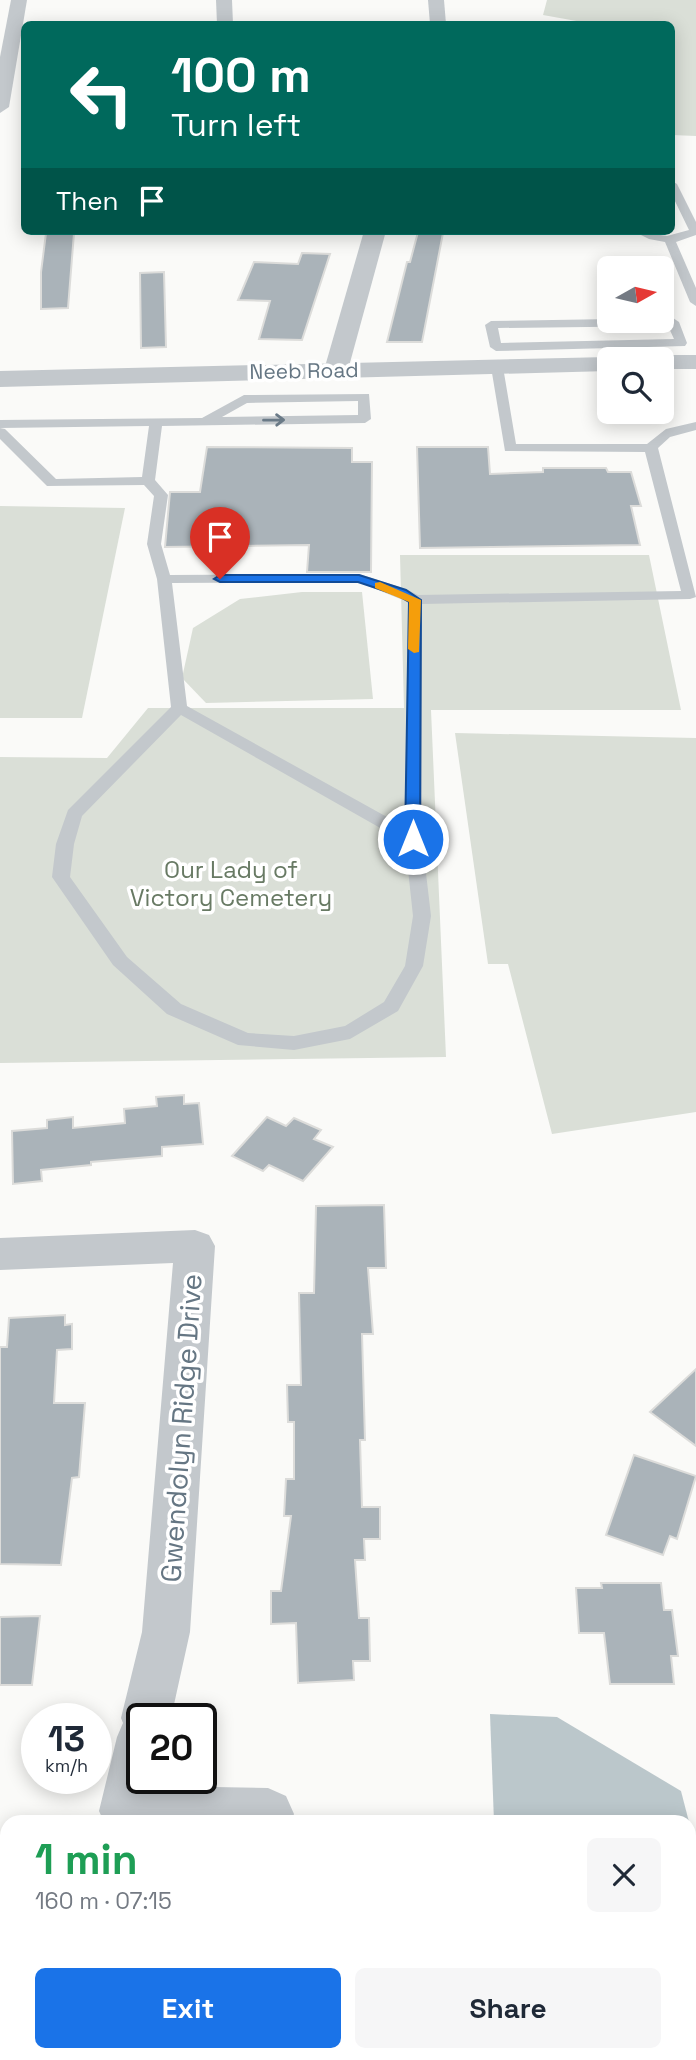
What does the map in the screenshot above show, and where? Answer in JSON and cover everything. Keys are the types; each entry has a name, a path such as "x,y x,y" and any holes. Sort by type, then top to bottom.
{"street":[{"path":"0,107 11,69 19,0"},
{"path":"224,0 225,21"},
{"path":"436,0 438,21"},
{"path":"336,370 374,235"},
{"name":"Neeb Road","path":"0,379 497,367 548,356 597,362"},
{"path":"674,362 696,362"},
{"name":"Gwendolyn Ridge Drive","path":"0,1254 195,1246 166,1632 149,1703"},
{"path":"123,1815 128,1794"},
{"path":"196,1815 268,1814"}],"lane":[{"path":"647,235 670,240 687,237 695,231 675,190"},
{"path":"670,240 696,302"},
{"path":"679,260 696,260"},
{"path":"673,322 681,343 642,344 548,356 496,347 491,325 673,322"},
{"path":"497,367 510,448 651,448"},
{"path":"0,425 365,419 364,397 244,399 206,421"},
{"path":"696,415 668,431 656,440 651,448 696,613"},
{"path":"148,481 156,422"},
{"path":"668,431 696,426"},
{"path":"0,432 51,483 148,481 161,495 154,544 164,579 179,708"},
{"path":"164,579 359,578 401,592 415,600 690,595"},
{"path":"179,708 74,814 65,844 61,877 120,961 174,1009 245,1040 294,1043 350,1032 391,1006 414,967 422,916 413,839 415,600"},
{"path":"179,708 413,839"}],"green space":[{"path":"547,0 696,0 696,136 675,135 675,21 576,21 543,15"},
{"path":"0,506 125,508 82,718 0,718"},
{"name":"Our Lady of Victory Cemetery","path":"400,555 649,555 681,710 431,710 446,1057 0,1063 0,757 107,758 148,708 404,708"},
{"path":"302,592 362,592 373,699 206,703 182,678 193,628 240,599"},
{"path":"455,733 696,738 696,1112 552,1134 508,964 488,964"}],"shaded area":[{"path":"490,1714 557,1717 681,1791 687,1815 494,1815"}],"building":[{"path":"46,235 74,235 68,308 41,309 41,272"},
{"path":"417,235 443,235 422,342 387,342 407,262 410,262"},
{"path":"302,253 330,254 302,340 259,339 270,301 238,300 254,262 298,264"},
{"path":"164,272 166,347 141,348 140,273"},
{"path":"207,447 352,448 352,462 372,462 371,572 307,572 309,545 165,547 170,492 200,492"},
{"path":"417,447 488,447 490,474 543,472 543,468 606,468 608,472 631,472 641,506 631,506 640,545 420,548"},
{"path":"184,1095 184,1104 199,1103 203,1144 162,1147 162,1156 91,1162 91,1165 41,1170 42,1181 13,1184 12,1131 47,1128 47,1120 73,1117 73,1128 125,1123 124,1109 157,1106 156,1097"},
{"path":"267,1117 286,1126 294,1118 321,1130 314,1139 333,1147 303,1181 269,1165 263,1171 232,1156"},
{"path":"384,1205 386,1268 368,1268 373,1334 362,1334 365,1440 360,1440 362,1507 380,1507 380,1539 364,1539 365,1560 355,1560 359,1618 369,1618 370,1661 353,1661 354,1680 298,1683 296,1623 271,1624 271,1591 281,1591 291,1516 284,1516 286,1479 294,1479 294,1422 288,1422 287,1385 301,1385 299,1293 314,1293 316,1206"},
{"path":"65,1315 65,1325 72,1324 72,1349 57,1350 54,1403 85,1403 79,1477 72,1478 61,1565 0,1564 0,1347 7,1347 9,1318"},
{"path":"696,1369 696,1446 650,1412"},
{"path":"634,1455 696,1476 677,1539 670,1536 663,1555 606,1535"},
{"path":"601,1583 661,1583 664,1610 672,1610 678,1656 671,1656 674,1684 610,1684 604,1633 579,1633 576,1588 602,1588"},
{"path":"40,1616 32,1685 0,1685 0,1617"}],"slow traffic":[{"path":"380,585 415,600 414,649"}],"route":[{"path":"220,579 359,578 401,592 415,600 413,839"}]}
